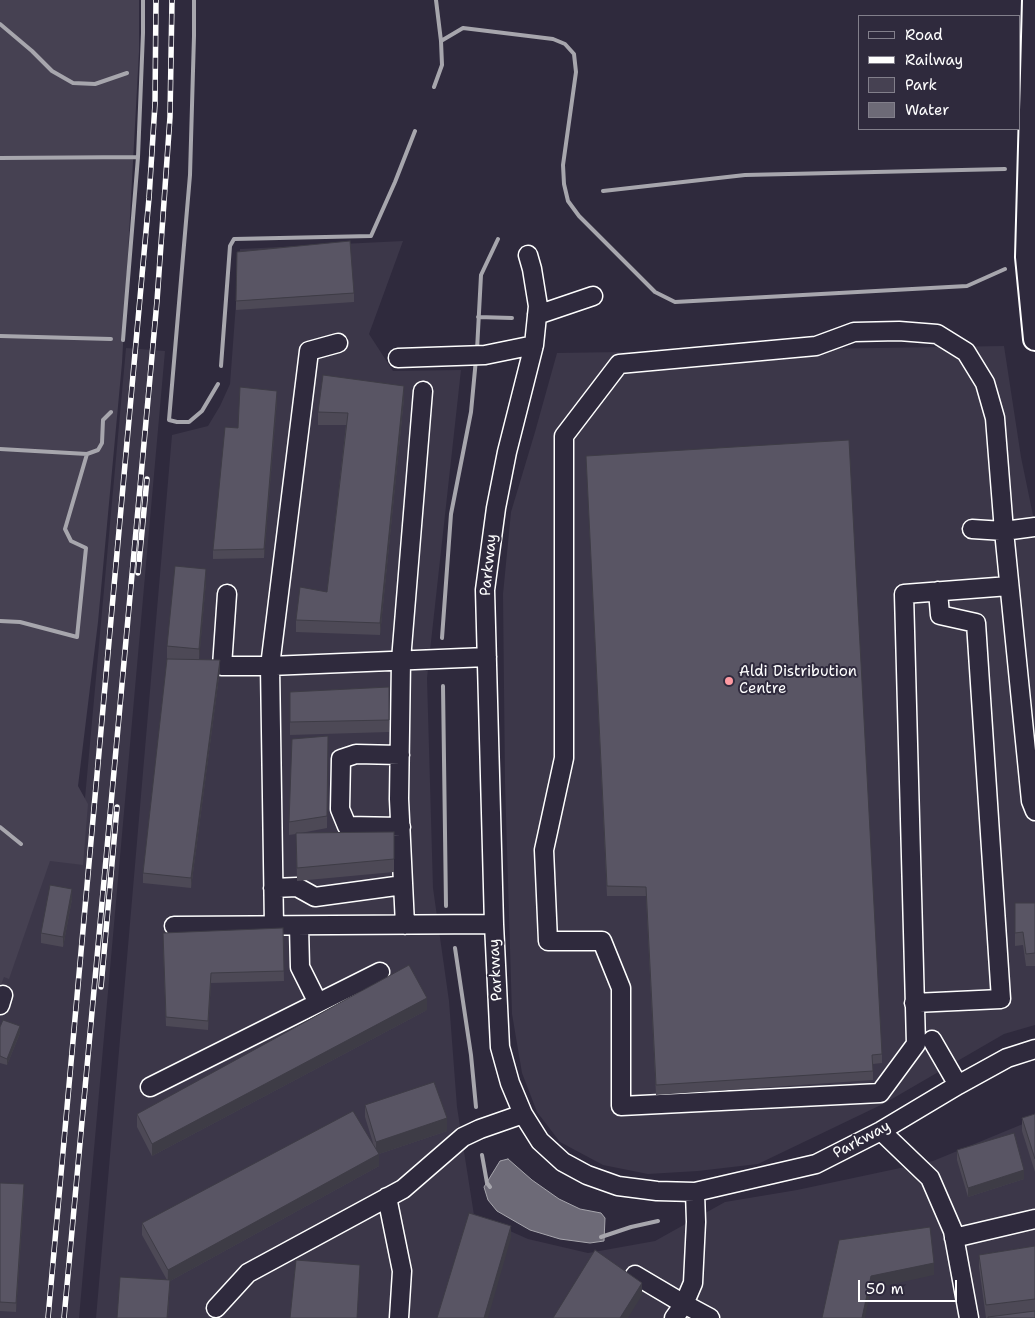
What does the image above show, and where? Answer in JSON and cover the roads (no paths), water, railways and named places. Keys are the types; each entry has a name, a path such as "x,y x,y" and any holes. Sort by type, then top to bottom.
{"main road":[{"path":"1034,0 1027,257 1035,334"}],"street":[{"name":"Parkway","path":"528,255 538,306 534,345 507,452 496,508 485,590 494,924 500,1047 510,1083 523,1114 540,1141 563,1162 587,1175 618,1186 657,1191 695,1192 816,1164 881,1131 958,1084 1007,1058 1035,1049"},
{"path":"537,315 593,296"},
{"path":"1010,586 904,594 916,1044 880,1093 620,1106 621,988 602,941 548,941 544,850 564,758 564,436 619,364 816,346 854,332 899,331 937,334 966,352 985,383 995,418 1004,531 1010,586 1031,801 1035,810"},
{"path":"274,926 270,666 309,351 338,343"},
{"path":"398,358 477,355 534,345"},
{"path":"405,925 399,799 401,660 423,391"},
{"path":"972,529 1004,531 1035,528"},
{"path":"914,1003 1001,1000 976,623 940,615 938,591"},
{"path":"227,594 222,666 270,666 487,657"},
{"path":"400,755 356,754 341,759 340,809 347,826 401,827"},
{"path":"273,888 297,887 316,897 403,885"},
{"path":"174,926 494,924"},
{"path":"299,926 300,967 318,1003"},
{"path":"150,1087 380,972"},
{"path":"932,1040 958,1084"},
{"path":"216,1308 248,1273 403,1189 463,1137 523,1114"},
{"path":"881,1131 930,1178 954,1238 969,1318"},
{"path":"679,1311 693,1283 696,1222 695,1192"},
{"path":"387,1197 402,1271 399,1318"},
{"path":"954,1238 1035,1220"},
{"path":"635,1274 679,1311 710,1318"}],"water":[{"path":"508,1159 532,1180 559,1199 580,1209 601,1213 605,1218 604,1241 590,1243 560,1239 530,1230 497,1211 488,1200 484,1187 500,1161"}],"waterway":[{"path":"123,340 138,157 143,0"},
{"path":"194,0 190,175 169,420 189,422 202,411 218,384"},
{"path":"436,0 441,41"},
{"path":"0,24 52,71 73,83 95,84 127,73"},
{"path":"434,87 442,65 441,41 463,28 553,39 565,44 574,54 576,72 563,165 564,184 568,201 579,216 655,292 675,302 967,286 1005,269"},
{"path":"221,366 230,246 234,239 371,236 415,131"},
{"path":"0,158 138,157"},
{"path":"603,191 745,175 1005,169"},
{"path":"477,350 481,275 498,239"},
{"path":"478,317 512,318"},
{"path":"0,336 111,339"},
{"path":"442,638 451,514 471,412 476,359"},
{"path":"0,449 87,454 98,450 102,443 103,420 111,412"},
{"path":"0,621 20,622 77,637 86,548 71,541 65,529 87,454"},
{"path":"443,686 446,906"},
{"path":"0,827 21,844"},
{"path":"455,948 471,1055 476,1107"},
{"path":"482,1155 487,1183 490,1187"},
{"path":"601,1237 631,1227 658,1221"}],"railway":[{"path":"48,1318 149,198 155,104 156,0"},
{"path":"64,1318 157,301 170,117 172,0"},
{"path":"138,573 147,479"},
{"path":"101,987 117,807"}],"place":[{"name":"Aldi Distribution Centre","path":"729,681"}]}
